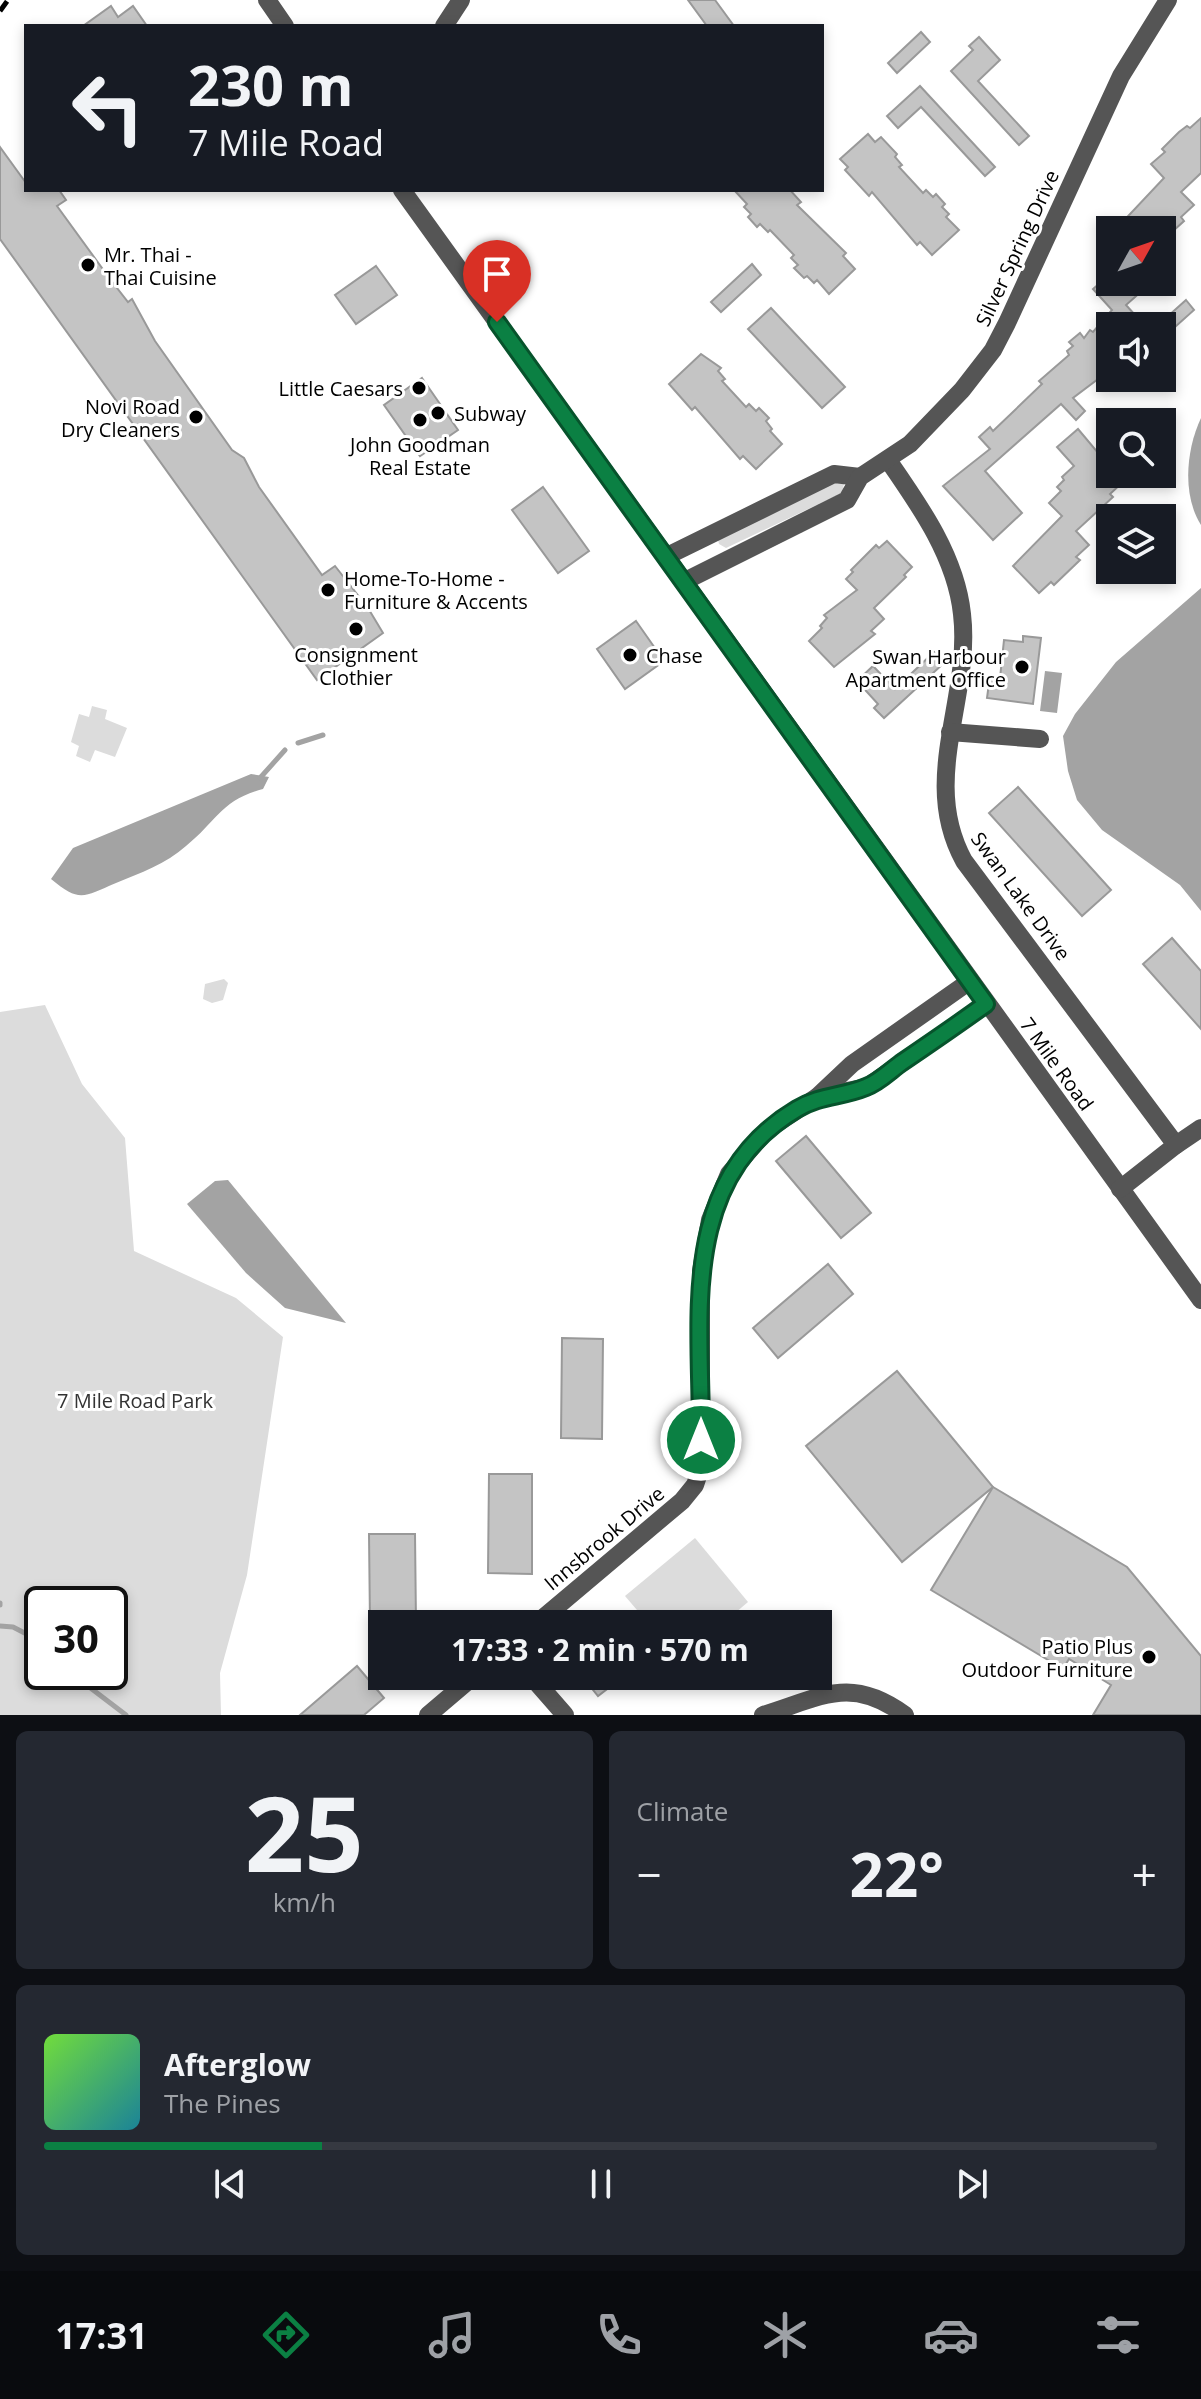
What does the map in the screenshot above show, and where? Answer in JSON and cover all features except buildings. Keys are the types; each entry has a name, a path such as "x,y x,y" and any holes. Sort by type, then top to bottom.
{"street":[{"path":"267,0 284,24"},
{"path":"445,24 461,0"},
{"name":"Silver Spring Drive","path":"683,582 847,500 860,477 888,460 947,407 993,350 1114,90 1168,0"},
{"name":"7 Mile Road","path":"403,192 1201,1300"},
{"name":"Swan Lake Drive","path":"888,460 940,543 960,599 962,652 944,797 953,841 973,873 1176,1145"},
{"name":"Silver Spring Drive","path":"665,557 834,474 860,477"},
{"path":"950,732 1040,739"},
{"name":"Innsbrook Drive","path":"553,1610 682,1501 695,1485 701,1467 701,1271 710,1220 729,1174 754,1142 793,1111 817,1097 852,1064 970,981"},
{"name":"Innsbrook Drive","path":"817,1097 867,1087 986,1004"},
{"path":"1120,1189 1201,1128"},
{"path":"428,1715 457,1690"},
{"path":"543,1690 565,1715"},
{"path":"763,1715 852,1691 875,1696 905,1715"}],"green space":[{"path":"836,481 844,484 842,493 726,548 719,544 718,540"},
{"path":"92,706 107,710 105,719 127,728 115,757 95,750 90,762 76,756 79,746 71,742 79,714 89,717"},
{"path":"224,979 228,983 223,1000 212,1003 203,999 205,984"},
{"name":"7 Mile Road Park","path":"45,1005 82,1084 125,1138 134,1251 236,1298 283,1337 247,1575 220,1673 221,1715 0,1715 0,1012"},
{"path":"695,1538 748,1602 739,1610 637,1610 625,1596"}],"shaded area":[{"path":"1201,418 1201,525 1191,500 1188,472 1192,444"},
{"path":"1201,588 1201,911 1180,885 1102,830 1077,800 1068,771 1063,736 1075,714 1116,662"},
{"path":"1045,671 1062,673 1057,713 1040,711"},
{"path":"251,774 269,777 263,789 228,805 186,846 161,863 89,894 76,895 51,879 73,848"},
{"path":"228,1180 346,1323 285,1308 246,1273 187,1204 215,1181"}],"waterway":[{"path":"298,743 323,735"},
{"path":"260,778 285,750"},
{"path":"0,1626 13,1627 24,1633"},
{"path":"93,1690 126,1715"}],"railway":[{"path":"0,11 8,0"}],"place":[{"name":"Mr. Thai - Thai Cuisine","path":"88,265"},
{"name":"Little Caesars","path":"419,388"},
{"name":"Subway","path":"438,413"},
{"name":"Novi Road Dry Cleaners","path":"196,417"},
{"name":"John Goodman Real Estate","path":"420,420"},
{"name":"Home-To-Home - Furniture & Accents","path":"328,590"},
{"name":"Consignment Clothier","path":"356,629"},
{"name":"Chase","path":"630,655"},
{"name":"Swan Harbour Apartment Office","path":"1022,667"},
{"name":"Patio Plus Outdoor Furniture","path":"1149,1657"}],"route":[{"path":"497,322 986,1004 867,1087 817,1097 793,1111 754,1142 729,1174 710,1220 701,1271 701,1440"}]}
